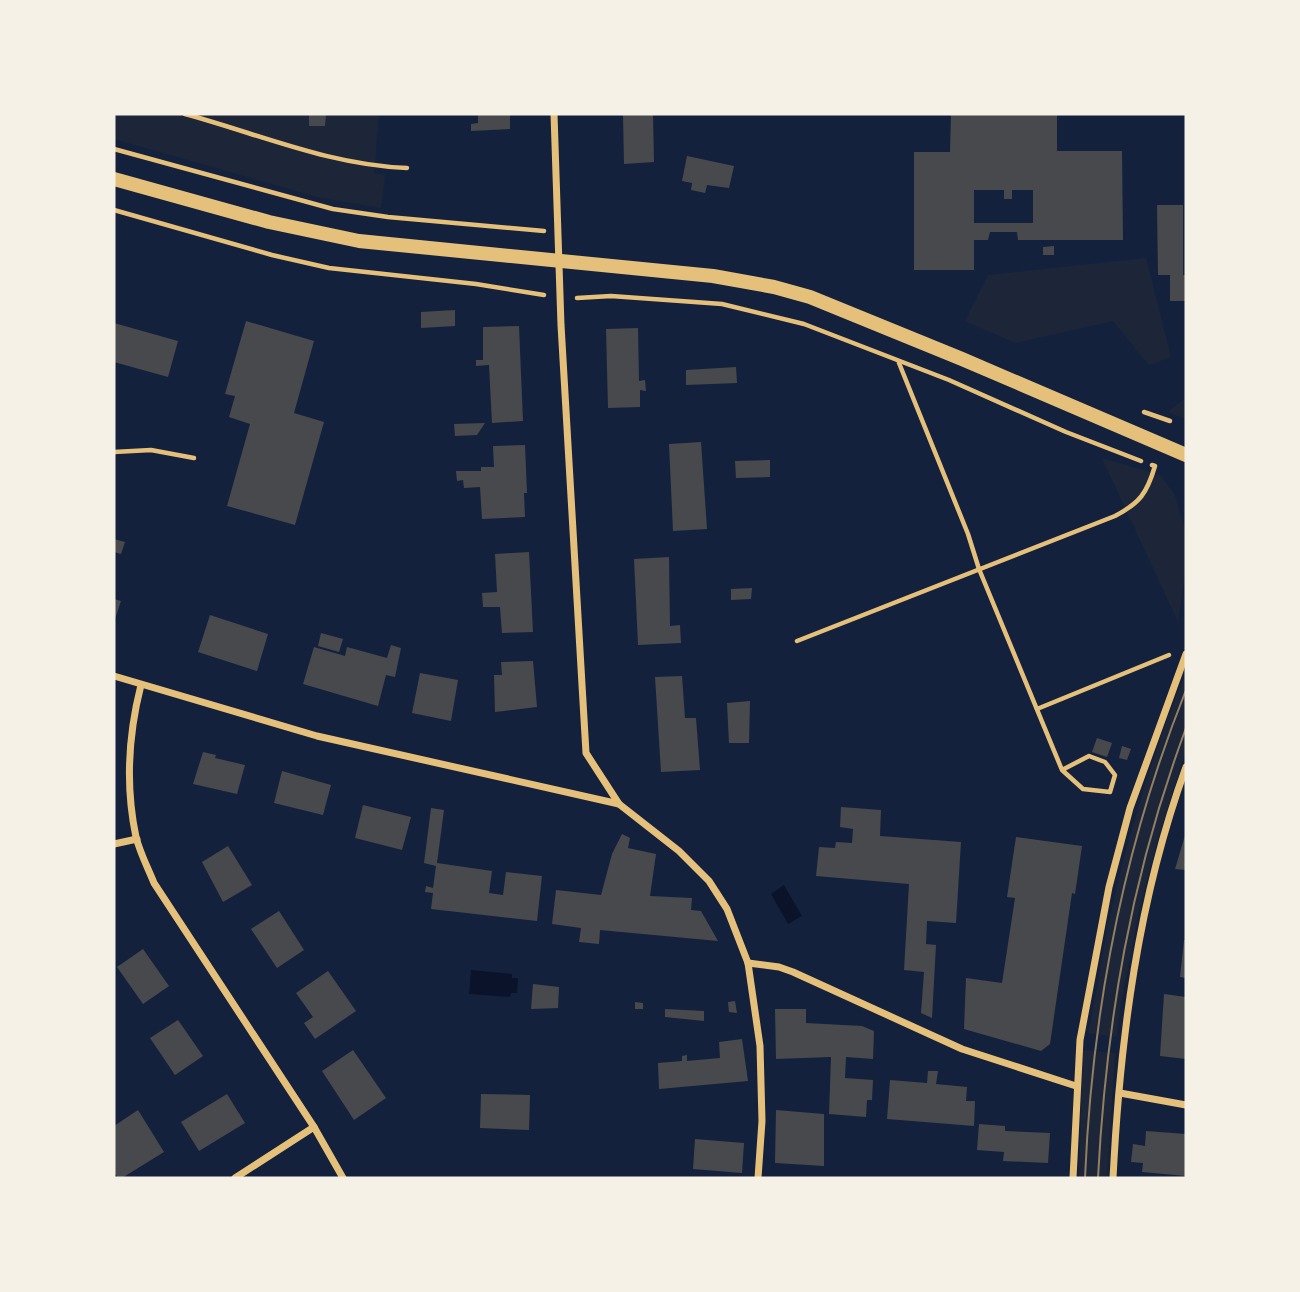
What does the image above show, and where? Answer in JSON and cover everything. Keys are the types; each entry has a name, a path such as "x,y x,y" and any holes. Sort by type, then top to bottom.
{"main road":[{"path":"114,179 269,222 359,241 724,278 774,287 810,298 1186,455"}],"street":[{"path":"554,114 559,262 586,753 619,804 679,851 709,881 727,909 748,963 760,1046 762,1121 758,1178"},
{"path":"1073,1178 1080,1040 1109,887 1130,808 1186,654"},
{"path":"114,676 317,736 619,804"},
{"path":"141,685 131,724 129,789 137,839 154,883 314,1127 344,1178"},
{"path":"1113,1178 1127,1003 1145,912 1172,804 1186,767"},
{"path":"114,844 137,839"},
{"path":"748,963 793,971 962,1049 1076,1086"},
{"path":"1120,1093 1186,1105"},
{"path":"235,1178 314,1127"}],"path":[{"path":"185,114 336,159 372,166 407,168"},
{"path":"114,210 272,256 329,268 476,284 562,299 611,296 722,304 804,324 949,380 1066,432 1155,466 1149,486 1135,506 1115,516 797,641"},
{"path":"898,362 1062,770 1083,789 1110,792 1115,775 1105,762 1089,756 1062,770"},
{"path":"114,452 151,450 194,458"},
{"path":"1037,709 1174,653"}],"shaded area":[{"path":"114,114 379,114 374,173 385,175 381,208 321,198 114,139"},
{"path":"1146,258 1171,357 1149,365 1113,321 1015,343 965,321 988,275"},
{"path":"1186,397 1186,419 1168,412"},
{"path":"1102,458 1160,475 1175,495 1186,534 1186,566 1178,622"},
{"path":"1186,672 1186,750 1158,838 1139,911 1117,1037 1088,1033 1109,922 1127,847 1154,758"},
{"path":"784,885 802,916 788,924 771,894"},
{"path":"471,970 512,974 512,978 518,978 517,993 511,993 510,997 469,994"},
{"path":"1083,1050 1115,1053 1107,1178 1079,1178"}],"building":[{"path":"309,114 326,115 325,126 309,126"},
{"path":"478,114 510,114 510,129 471,131 471,124 478,123"},
{"path":"951,114 1057,114 1057,151 1122,151 1123,240 1018,240 1017,232 990,232 988,240 974,240 974,270 914,270 914,152 950,152","holes":["974,190 1004,190 1004,199 1012,199 1012,190 1033,190 1033,223 974,223"]},
{"path":"623,115 653,115 654,162 624,164"},
{"path":"687,156 734,166 729,188 707,185 705,193 691,190 692,183 682,181"},
{"path":"1157,205 1183,205 1183,275 1186,275 1186,301 1170,301 1170,275 1158,275"},
{"path":"1054,246 1054,255 1043,255 1043,247"},
{"path":"455,310 455,326 421,328 421,312"},
{"path":"246,321 314,341 294,413 324,422 295,525 227,506 250,424 229,417 235,396 225,394"},
{"path":"114,323 178,341 168,377 114,362"},
{"path":"519,326 523,421 492,423 489,365 476,366 476,360 483,360 483,327"},
{"path":"638,328 639,381 645,380 646,391 640,390 640,407 608,408 606,329"},
{"path":"736,367 737,383 686,385 686,370"},
{"path":"485,423 477,435 455,436 454,424"},
{"path":"701,442 707,529 673,531 669,444"},
{"path":"525,445 525,517 482,519 480,487 464,488 463,480 457,481 456,471 481,471 481,467 494,467 493,446"},
{"path":"770,460 770,477 736,478 735,461"},
{"path":"114,539 125,542 121,554 114,552"},
{"path":"529,552 533,632 502,633 500,607 483,607 482,593 497,592 495,554"},
{"path":"669,557 670,626 680,625 681,643 638,645 634,559"},
{"path":"752,588 751,599 731,600 731,589"},
{"path":"114,599 121,601 114,622"},
{"path":"210,615 268,634 257,671 198,652"},
{"path":"321,633 343,639 339,652 318,646"},
{"path":"391,645 401,648 395,677 386,675 378,706 303,684 314,647 345,656 347,647 387,658"},
{"path":"533,661 537,707 495,712 494,675 502,675 501,662"},
{"path":"420,673 458,680 451,721 412,713"},
{"path":"682,676 685,718 696,718 700,770 661,772 655,677"},
{"path":"750,701 749,743 729,743 727,703"},
{"path":"1097,738 1112,743 1107,757 1092,752"},
{"path":"1122,746 1131,749 1127,760 1119,758"},
{"path":"203,752 216,755 215,758 245,765 237,794 193,784"},
{"path":"282,771 331,785 323,815 274,803"},
{"path":"363,805 411,817 402,850 355,838"},
{"path":"841,807 881,810 880,836 961,842 956,923 927,921 926,944 936,945 932,1018 921,1013 924,972 904,970 909,884 816,876 819,847 835,848 836,842 852,843 853,829 840,827"},
{"path":"431,808 444,810 437,863 492,871 489,893 503,895 506,872 542,876 537,921 431,909 433,893 425,892 426,886 433,888 436,866 424,863"},
{"path":"1186,832 1186,870 1175,869"},
{"path":"622,834 630,838 628,848 656,854 650,896 692,898 691,910 701,911 718,941 600,930 599,944 579,942 581,928 552,924 556,890 601,895 612,854"},
{"path":"1016,837 1082,846 1075,894 1072,893 1050,1044 1041,1051 964,1029 966,978 1002,983 1015,898 1007,897"},
{"path":"228,846 252,885 223,902 202,862"},
{"path":"279,911 304,950 277,968 251,929"},
{"path":"1186,940 1186,978 1180,977"},
{"path":"143,949 169,986 143,1004 117,967"},
{"path":"328,971 356,1011 315,1039 304,1023 313,1017 296,993"},
{"path":"533,984 559,987 558,1008 531,1009"},
{"path":"1164,994 1186,997 1186,1059 1160,1056"},
{"path":"735,1001 737,1013 729,1012 728,1002"},
{"path":"635,1002 643,1003 643,1009 635,1009"},
{"path":"665,1009 704,1011 704,1021 665,1017"},
{"path":"775,1009 806,1009 806,1023 862,1026 874,1031 873,1059 846,1057 845,1078 873,1080 872,1100 867,1100 866,1117 829,1114 831,1057 776,1059"},
{"path":"178,1020 203,1056 175,1075 150,1038"},
{"path":"742,1039 748,1081 659,1089 658,1063 682,1061 682,1056 687,1055 687,1061 720,1058 719,1042"},
{"path":"353,1050 386,1098 354,1120 322,1071"},
{"path":"928,1071 938,1071 936,1084 967,1087 966,1101 975,1101 974,1126 887,1119 890,1080 927,1083"},
{"path":"227,1094 245,1123 199,1151 181,1122"},
{"path":"481,1094 530,1095 529,1130 480,1128"},
{"path":"138,1110 164,1152 118,1178 114,1172 114,1126"},
{"path":"776,1110 824,1114 824,1166 775,1163"},
{"path":"979,1124 1005,1126 1005,1131 1050,1133 1048,1163 1003,1161 1004,1152 977,1150"},
{"path":"1146,1131 1186,1134 1186,1176 1142,1172 1143,1163 1131,1162 1133,1144 1145,1146"},
{"path":"695,1139 744,1143 742,1173 693,1169"}],"tram line":[{"path":"1085,1178 1095,1053 1115,930 1145,808 1186,690"},
{"path":"1098,1178 1107,1063 1124,950 1150,839 1186,728"}]}
